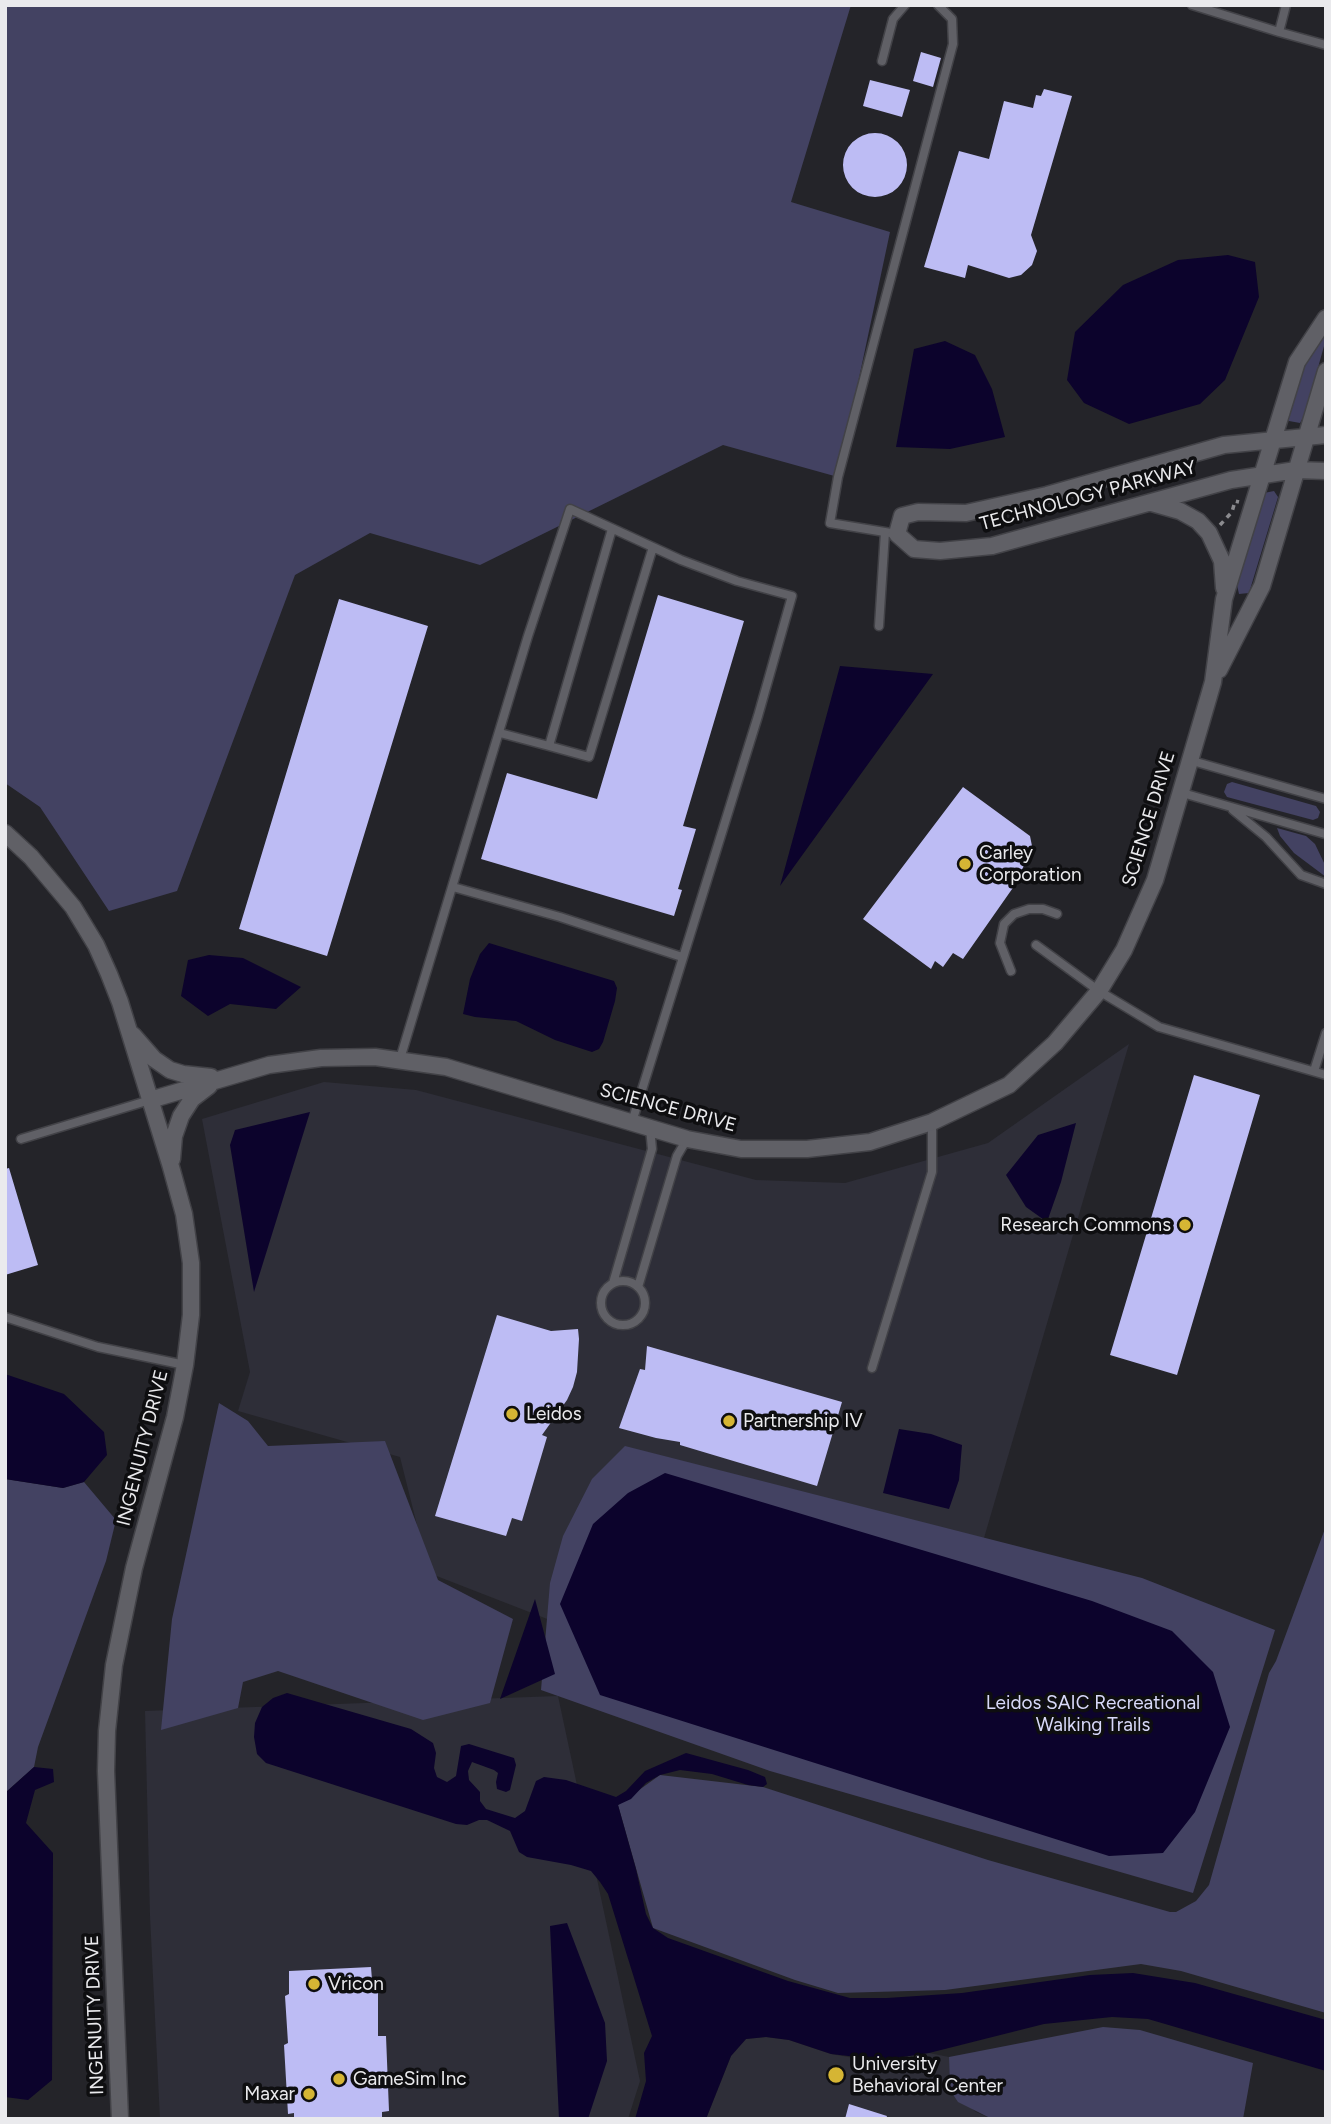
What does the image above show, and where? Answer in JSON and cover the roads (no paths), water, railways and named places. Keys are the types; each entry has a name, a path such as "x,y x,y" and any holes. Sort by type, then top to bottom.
{"street":[{"name":"SCIENCE DRIVE","path":"150,1100 269,1065 345,1057 400,1059 446,1066 687,1139 741,1149 807,1149 870,1142 932,1122 1009,1085 1055,1043 1099,991 1124,950 1155,880 1213,682 1224,598 1297,362 1326,318"},
{"name":"SCIENCE DRIVE","path":"1213,682 1262,586 1326,371"},
{"name":"TECHNOLOGY PARKWAY","path":"1326,435 1224,444 1047,495 966,513 918,512 902,516 891,533 914,549 940,551 992,546 1231,480 1296,470 1326,471"},
{"path":"1149,503 1180,511 1198,522 1209,533 1222,561 1224,598"},
{"name":"INGENUITY DRIVE","path":"5,833 51,880 79,916 109,974 171,1167 184,1214 191,1263 191,1315 185,1365 175,1417 134,1568 114,1665 107,1731 106,1771 120,2119"},
{"path":"129,1031 154,1059 170,1070 219,1078"},
{"path":"171,1167 174,1136 181,1116 192,1099 219,1078"}],"lane":[{"path":"881,61 893,19 905,5"},
{"path":"879,626 891,533 830,523 838,477 954,44 952,19 938,5"},
{"path":"1192,5 1326,45"},
{"path":"1279,32 1286,5"},
{"path":"400,1059 569,509 737,581 792,596 758,716 632,1123"},
{"path":"549,746 612,529"},
{"path":"500,733 589,757 653,547"},
{"path":"1189,760 1326,799"},
{"path":"1179,792 1325,832 1326,840"},
{"path":"1228,806 1266,837 1301,875 1326,884"},
{"path":"453,887 682,957"},
{"path":"1012,971 1000,943 1004,924 1014,914 1029,909 1043,909 1057,914"},
{"path":"1036,945 1099,991 1159,1027 1326,1075"},
{"path":"1314,1071 1326,1033"},
{"path":"21,1139 150,1100"},
{"path":"872,1368 932,1172 932,1122"},
{"path":"613,1283 626,1281 638,1287 644,1296 644,1309 635,1321 621,1325 608,1319 601,1306 604,1292 613,1283 645,1180 652,1149 650,1128"},
{"path":"638,1287 677,1156 687,1139"},
{"path":"5,1317 98,1347 185,1365"}],"place":[{"name":"Carley Corporation","path":"965,864"},
{"name":"Research Commons","path":"1185,1225"},
{"name":"Leidos","path":"512,1414"},
{"name":"Partnership IV","path":"729,1421"},
{"name":"Vricon","path":"314,1984"},
{"name":"University Behavioral Center","path":"836,2075"},
{"name":"GameSim Inc","path":"339,2079"},
{"name":"Maxar","path":"309,2094"}],"park label":[{"name":"Leidos SAIC Recreational Walking Trails","path":"1093,1714"}]}
